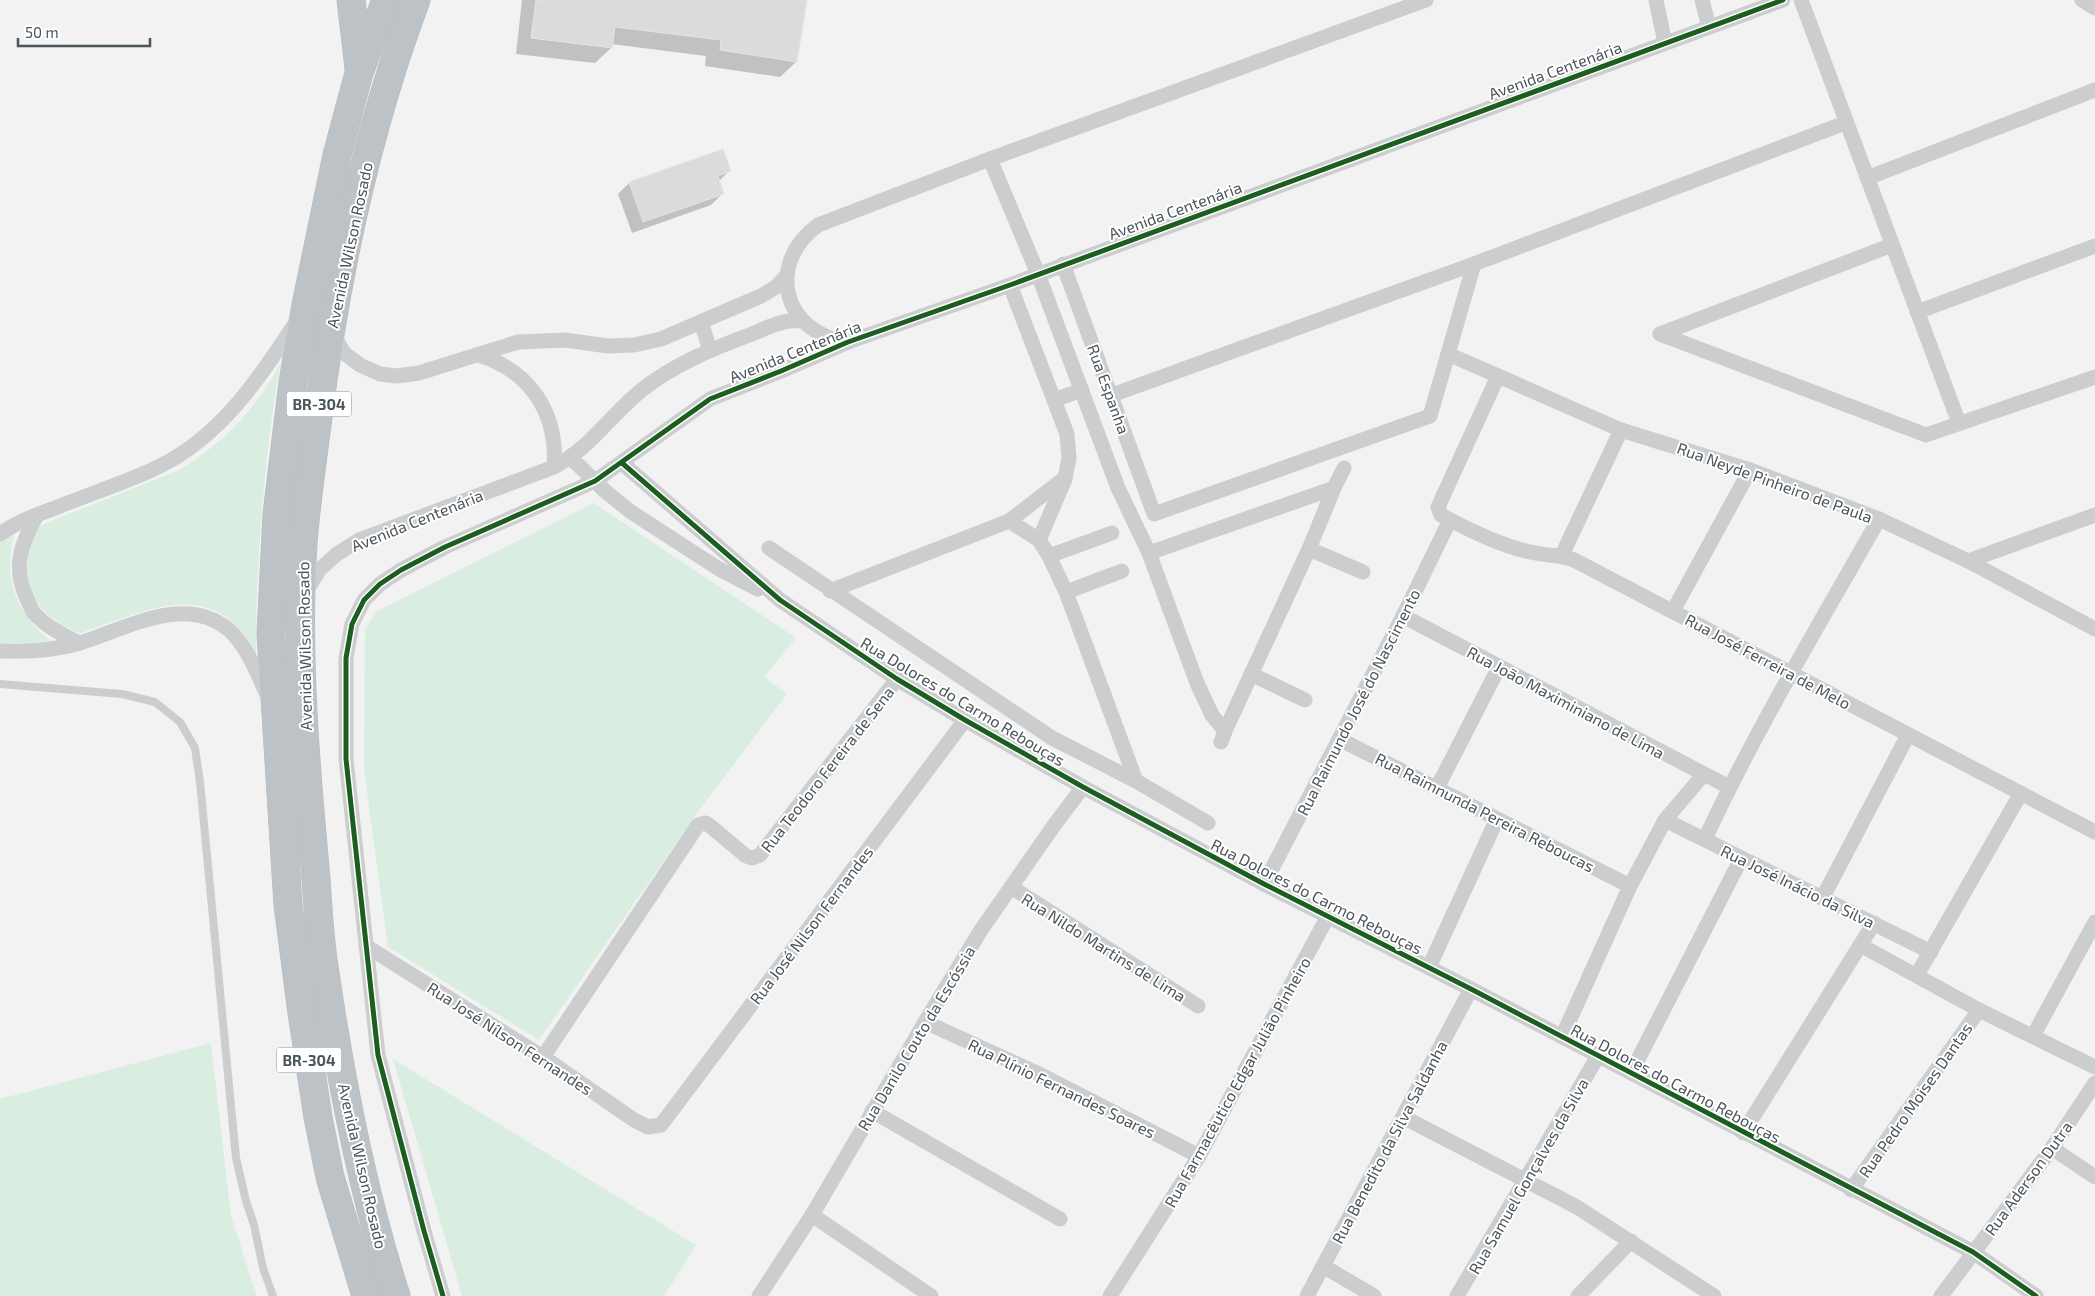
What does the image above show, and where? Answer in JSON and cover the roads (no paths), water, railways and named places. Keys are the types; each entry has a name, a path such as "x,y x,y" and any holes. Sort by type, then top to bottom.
{"highway":[{"path":"351,0 359,73"},
{"name":"Avenida Wilson Rosado","path":"366,1296 330,1177 310,1070 288,905 271,634 278,514 293,382 306,306 337,155 359,73 386,0"},
{"name":"Avenida Wilson Rosado","path":"396,1296 369,1200 348,1109 324,970 310,818 301,643 303,545 310,476 330,329 374,128 416,0"},
{"path":"403,35 428,0"}],"street":[{"name":"Avenida Centenária","path":"848,342 824,336 803,321 790,300 787,275 793,252 808,232 818,225 990,159 1426,0"},
{"path":"1656,0 1665,43"},
{"path":"1702,0 1709,27"},
{"name":"Avenida Centenária","path":"443,1296 378,1055 346,759 346,658 352,624 364,600 380,584 401,570 445,547 595,481 622,464 710,399 781,372 848,342 1010,285 1783,0"},
{"path":"1801,0 1959,423"},
{"path":"2082,0 2095,8"},
{"path":"1867,178 2095,90"},
{"path":"1112,395 1474,264 1846,123"},
{"path":"990,159 1038,274 1118,488 1150,553 1198,683 1223,737 1344,468"},
{"path":"1892,245 1660,334 1926,435 2095,377"},
{"path":"1918,312 2095,246"},
{"name":"Rua Espanha","path":"1063,264 1154,514 1430,416 1448,354"},
{"path":"1448,354 1474,264"},
{"path":"330,329 344,353 360,365 380,374 397,376 420,373 518,342 565,340 608,346 634,345 661,339 761,296 776,287 787,275"},
{"path":"1010,285 1067,434 1069,459 1065,478 1039,540"},
{"path":"0,534 37,515 157,468 184,454 231,410 269,364 306,306"},
{"name":"Avenida Centenária","path":"302,596 320,569 337,554 359,540 554,467 571,458 591,441 644,388 710,350 785,321 803,321"},
{"path":"701,322 710,350"},
{"path":"479,354 506,366 526,381 539,400 554,434 554,467"},
{"name":"Rua Neyde Pinheiro de Paula","path":"1448,354 1622,430 1750,470 1879,519 1968,561 2095,629"},
{"name":"Rua José Ferreira de Melo","path":"1498,376 1438,507 1441,515 1512,547 1536,554 1562,556 1574,560 2095,832"},
{"path":"1054,400 1082,390"},
{"path":"1562,556 1622,430"},
{"name":"Rua Dolores do Carmo Rebouças","path":"571,458 631,512 711,564 780,600 897,679 965,720 1083,787 1264,884 1562,1036 1851,1190 1973,1252 2036,1296"},
{"name":"Rua Dolores do Carmo Rebouças","path":"622,464 780,600"},
{"path":"1673,611 1750,470"},
{"path":"830,591 1009,521 1065,478"},
{"path":"1150,553 1334,488"},
{"path":"37,515 26,535 19,556 21,585 33,612 54,630 79,643"},
{"path":"1968,561 2095,515"},
{"path":"1705,839 1729,787 1790,674 1879,519"},
{"name":"Rua Raimundo José do Nascimento","path":"1264,884 1403,616 1450,520"},
{"path":"1009,521 1039,540 1049,556 1066,592 1136,781"},
{"path":"1049,556 1112,533"},
{"path":"768,548 1052,738 1136,781 1208,823"},
{"path":"1309,549 1363,572"},
{"path":"1066,592 1122,571"},
{"path":"0,651 49,650 79,643 152,618 174,614 196,614 214,620 230,631 245,650 275,712"},
{"name":"Rua João Maximiniano de Lima","path":"1403,616 1729,787"},
{"path":"1437,788 1499,667"},
{"path":"1251,674 1305,700"},
{"name":"Rua Teodoro Fereira de Sena","path":"543,1057 700,824 709,825 746,856 756,858 764,852 897,679"},
{"name":"Rua José Nilson Fernandes","path":"655,1127 661,1125 667,1118 965,720"},
{"path":"1823,897 1908,734"},
{"name":"Rua Raimnunda Pereira Reboucas","path":"1340,739 1630,886"},
{"path":"1562,1036 1630,886 1665,820 1704,774"},
{"name":"Rua Danilo Couto da Escóssia","path":"759,1296 812,1215 981,930 1083,787"},
{"path":"1918,975 2021,793"},
{"path":"1429,967 1497,819"},
{"name":"Rua José Inácio da Silva","path":"1665,820 1931,952"},
{"path":"1630,1073 1741,859"},
{"name":"Rua Nildo Martins de Lima","path":"1011,887 1198,1006"},
{"name":"Rua Farmacêutico Edgar Julião Pinheiro","path":"1110,1296 1199,1156 1328,916"},
{"path":"2033,1036 2095,922"},
{"path":"1743,1133 1862,946 1874,923"},
{"name":"Rua José Nílson Fernandes","path":"366,946 543,1057 634,1120 648,1127 655,1127"},
{"name":"Rua José Inácio da Silva","path":"1862,946 1979,1010 2095,1067"},
{"name":"Rua Benedito da Silva Saldanha","path":"1307,1296 1471,989"},
{"name":"Rua Pedro Moises Dantas","path":"1851,1190 1979,1010"},
{"name":"Rua Plínio Fernandes Soares","path":"925,1022 1004,1057 1199,1156"},
{"name":"Rua Samuel Gonçalves da Silva","path":"1457,1296 1598,1056"},
{"name":"Rua Aderson Dutra","path":"1941,1296 2052,1148 2095,1083"},
{"path":"872,1111 1060,1219"},
{"path":"1403,1117 1577,1207 1714,1296"},
{"path":"2052,1148 2095,1177"},
{"path":"812,1215 931,1296"},
{"path":"1578,1296 1630,1241"},
{"path":"1323,1266 1374,1296"}],"lane":[{"path":"0,684 122,694 155,702 180,722 195,748 200,782 236,1158 263,1268 273,1296"}]}
